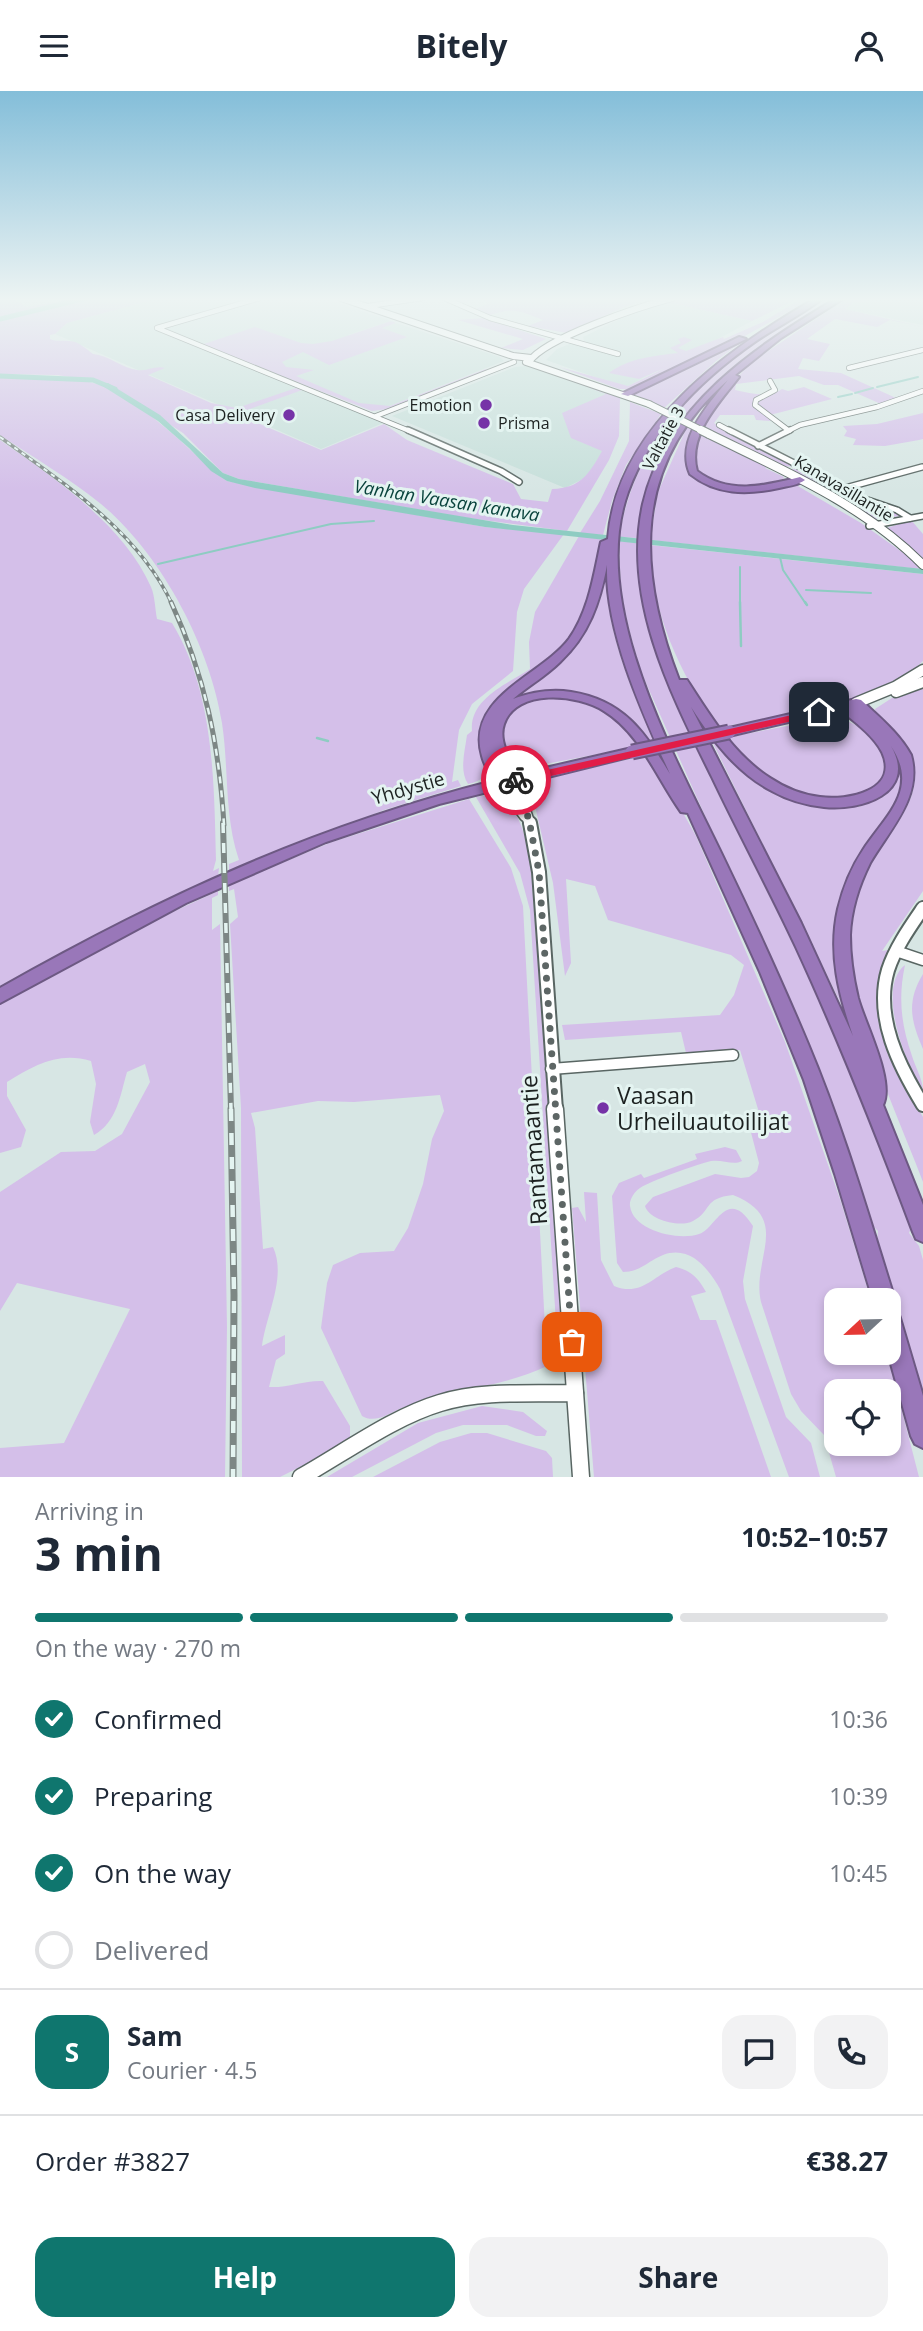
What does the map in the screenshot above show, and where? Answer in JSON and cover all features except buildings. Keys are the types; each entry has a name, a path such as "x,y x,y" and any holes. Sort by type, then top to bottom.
{"highway":[{"path":"625,394 690,363"},
{"name":"Valtatie 3","path":"611,535 634,465 671,411 708,373 723,363"},
{"name":"Valtatie 3","path":"662,649 646,581 644,541 651,495 662,465 680,431 701,401 743,363"},
{"path":"748,363 700,425 691,445 691,467 697,476 709,483 737,489 759,489 797,481"},
{"path":"508,782 486,748 486,723 499,703 553,663 582,628 611,535"},
{"path":"611,535 613,587 631,658 650,709 758,947 802,1052 849,1186 880,1288"},
{"path":"662,649 708,725 724,744 754,773 793,795 826,802 849,801 869,797 888,783 893,774 890,754 850,705"},
{"path":"662,649 684,705 802,942 876,1106 923,1233"},
{"path":"508,782 496,735 501,717 515,703 537,695 582,697 606,707 632,729 684,807 702,825"},
{"path":"850,705 895,743 906,759 910,774 904,801 858,874 848,898 843,922 845,981 877,1080 876,1106"},
{"name":"Yhdystie","path":"0,996 121,931 257,865 370,821 508,782 632,752 850,705"},
{"path":"901,1360 923,1436"}],"main road":[{"name":"Kanavasillantie","path":"537,363 649,404 741,449 872,525 923,565"},
{"path":"850,705 895,687 923,670"},
{"path":"850,705 923,682"},
{"name":"Rantamaantie","path":"508,782 529,820 539,872 581,1477"},
{"path":"923,908 896,951 885,984 887,1019 901,1063 923,1105"},
{"path":"300,1477 419,1410 443,1402 481,1396 575,1393"}],"street":[{"path":"243,363 376,416 501,471 519,482"},
{"path":"376,416 505,363"},
{"path":"849,368 871,363"},
{"path":"770,381 775,390 754,404 788,430"},
{"path":"758,446 788,430 877,407 923,391"},
{"path":"719,425 792,462 838,490 897,510 910,518"},
{"path":"838,490 922,467"},
{"path":"872,525 923,516"},
{"path":"896,951 923,960"},
{"path":"551,1069 733,1055"}],"shaded area":[{"path":"0,363 117,363 140,370 165,368 148,375 211,403 237,408 296,388 302,390 236,414 321,450 384,424 407,440 513,484 521,499 548,502 552,489 577,483 593,467 602,451 571,438 562,413 606,394 553,374 622,396 619,436 609,460 567,531 468,518 239,479 223,473 183,433 104,382 57,375 0,374"},
{"path":"121,363 500,363 387,407 371,409 291,378 283,381 383,423 321,449"},
{"path":"247,363 283,363 286,367 314,370 296,376 359,403 390,406 486,369 488,371 387,409 372,411"},
{"path":"554,363 672,363 628,386"},
{"path":"629,363 689,363 631,389 619,389 559,367 628,386 665,368 639,379 609,373"},
{"path":"699,363 714,363 664,408 634,395"},
{"path":"729,363 738,363 688,412 670,438 656,466 647,493 637,538 619,537 630,494 646,457 667,424 693,394"},
{"path":"751,363 801,363 798,369 841,373 896,398 881,404 838,385 824,385 799,376 736,384 735,390 759,394 804,387 832,399 766,416 771,421 756,420 754,415 720,415 714,423 726,432 795,466 780,467 703,428 737,378"},
{"path":"525,366 607,394 603,451 587,477 565,488 392,416 515,367"},
{"path":"0,377 74,379 107,388 148,413 227,481 485,527 564,534 524,589 517,612 513,671 472,704 459,730 452,782 458,780 461,786 384,810 229,872 229,864 239,860 231,827 222,723 216,694 194,633 180,603 162,575 144,548 123,525 76,485 0,435"},
{"path":"108,383 160,415 223,473 239,479 513,525 923,569 923,574 485,527 255,488 227,481 211,471 158,421 101,385"},
{"path":"630,402 661,414 626,465 603,535 580,533 600,501 629,441"},
{"path":"923,413 923,439 885,446 853,445 856,439 844,436 847,431 843,426 877,424"},
{"path":"687,427 695,430 687,449 688,466 693,475 722,489 796,485 861,523 909,557 920,569 650,540 658,492"},
{"path":"699,433 784,477 781,482 749,487 716,483 703,476 695,466 693,452"},
{"path":"0,440 64,486 123,543 139,564 151,587 157,619 172,623 186,650 204,707 209,738 216,860 213,871 219,868 218,877 117,925 0,988"},
{"path":"791,469 810,475 851,497 889,508 900,516 874,519"},
{"path":"911,520 923,534 923,559 887,528"},
{"path":"579,536 602,539 593,585 577,629 559,654 514,685 493,703 485,714 479,735 487,768 485,775 468,784 463,767 464,754 467,735 472,731 477,710 491,694 530,669 529,642 535,612"},
{"path":"620,541 637,543 645,605 662,664 686,720 813,983 843,1052 911,1228 909,1233 919,1246 923,1260 923,1397 901,1323 901,1288 891,1288 877,1242 878,1231 872,1225 816,1066 642,674 632,640 620,577"},
{"path":"650,545 923,574 923,661 904,676 854,698 825,707 716,728 690,684 670,641 656,595"},
{"path":"605,570 609,609 620,654 669,773 625,721 598,700 567,692 508,700 566,657 584,635 597,603"},
{"path":"923,687 923,891 882,951 888,950 880,996 883,1028 896,1070 923,1117 923,1182 878,1068 860,1010 849,926 864,878 908,805 914,782 912,761 882,725 875,709 892,698"},
{"path":"549,696 578,700 601,709 621,724 641,746 515,768 507,759 502,720 527,701"},
{"path":"834,717 856,725 876,741 883,751 887,762 886,773 880,784 869,792 846,798 827,798 794,790 764,774 725,738"},
{"path":"704,725 725,752 801,802 859,807 884,796 897,780 897,758 885,736 903,763 903,789 850,873 837,917 836,949 841,1004"},
{"path":"647,755 696,836 785,1042 840,1199 867,1288 824,1288 824,1365 890,1365 894,1379 824,1379 824,1435 801,1411 791,1394 761,1302 759,1286 766,1228 761,1216 751,1205 733,1195 717,1199 699,1217 681,1224 659,1219 645,1206 653,1197 715,1174 741,1178 749,1177 757,1171 759,1163 748,1121 761,1119 740,1050 686,1053 681,1032 565,1040 562,1025 720,1015 734,995 744,965 731,955 608,920 595,886 566,879 571,963 565,976 553,883 531,789 534,781"},
{"path":"493,794 509,805 519,820 530,856 565,1334 562,1350 558,1355 530,910 520,873 476,797"},
{"path":"469,799 511,868 523,906 547,1366 512,1379 420,1402 377,1418 362,1416 321,1328 327,1283 333,1265 360,1253 394,1251 408,1228 423,1184 432,1139 444,1111 440,1095 354,1102 318,1101 251,1113 255,1128 263,1249 273,1247 278,1271 262,1346 285,1335 285,1354 276,1360 269,1387 323,1381 350,1426 350,1439 342,1446 280,1477 242,1477 241,1108 230,924 238,917 234,889 229,891 229,885 332,842"},
{"path":"218,891 218,895 212,898 212,930 220,924 227,1327 225,1477 0,1477 0,1448 64,1443 130,1309 17,1283 0,1311 0,1192 61,1152 95,1151 122,1134 150,1082 145,1064 127,1072 113,1116 102,1130 94,1135 90,1122 96,1084 91,1061 68,1058 37,1065 7,1082 7,1096 26,1130 21,1147 0,1153 0,1004 136,929"},
{"path":"905,965 901,1000 903,1022 923,1092 902,1047 893,1009 893,991 897,976"},
{"path":"923,974 923,1049 913,1020 912,1003"},
{"path":"725,1147 736,1150 742,1161 711,1161 663,1177 638,1190 631,1199 630,1206 639,1222 669,1235 699,1234 729,1209 736,1209 744,1214 753,1226 743,1281 745,1299 786,1417 811,1443 820,1477 789,1477 720,1289 704,1266 682,1253 663,1255 629,1272 623,1272 617,1263 612,1196 619,1183 641,1174 644,1178 697,1159 695,1154"},
{"path":"584,1192 597,1193 601,1260 614,1286 624,1289 640,1287 676,1267 690,1273 703,1287 706,1292 691,1296 700,1320 716,1320 771,1477 594,1477 572,1208 578,1207 586,1222"},
{"path":"482,1406 523,1412 547,1431 545,1436 536,1436 507,1425 463,1425 436,1433 352,1477 327,1477 418,1423"},
{"path":"901,1407 919,1477 836,1477 830,1456 901,1456"},
{"path":"471,1433 487,1433 546,1451 552,1458 553,1477 373,1477 440,1442"}],"waterway":[{"name":"Vanhan Vaasan kanava","path":"0,376 93,380 115,389"},
{"path":"877,387 918,377"},
{"path":"855,393 873,388"},
{"path":"838,397 852,394"},
{"path":"158,564 331,524 374,521"},
{"path":"780,557 783,570 806,604"},
{"path":"740,567 740,602"},
{"path":"806,590 871,593"},
{"path":"740,602 741,646"},
{"path":"317,738 328,741"}],"railway":[{"path":"0,437 73,491 119,531 140,554 171,603"},
{"path":"171,603 193,657 208,711 218,766 224,825"},
{"path":"223,823 231,1110"},
{"path":"231,1109 233,1477"}],"way so far":[{"path":"516,780 529,820 539,872 572,1342"}],"place":[{"name":"Emotion","path":"486,405"},
{"name":"Casa Delivery","path":"289,415"},
{"name":"Prisma","path":"484,423"},
{"name":"Vaasan Urheiluautoilijat","path":"603,1108"}],"route":[{"path":"516,780 819,712"}]}
